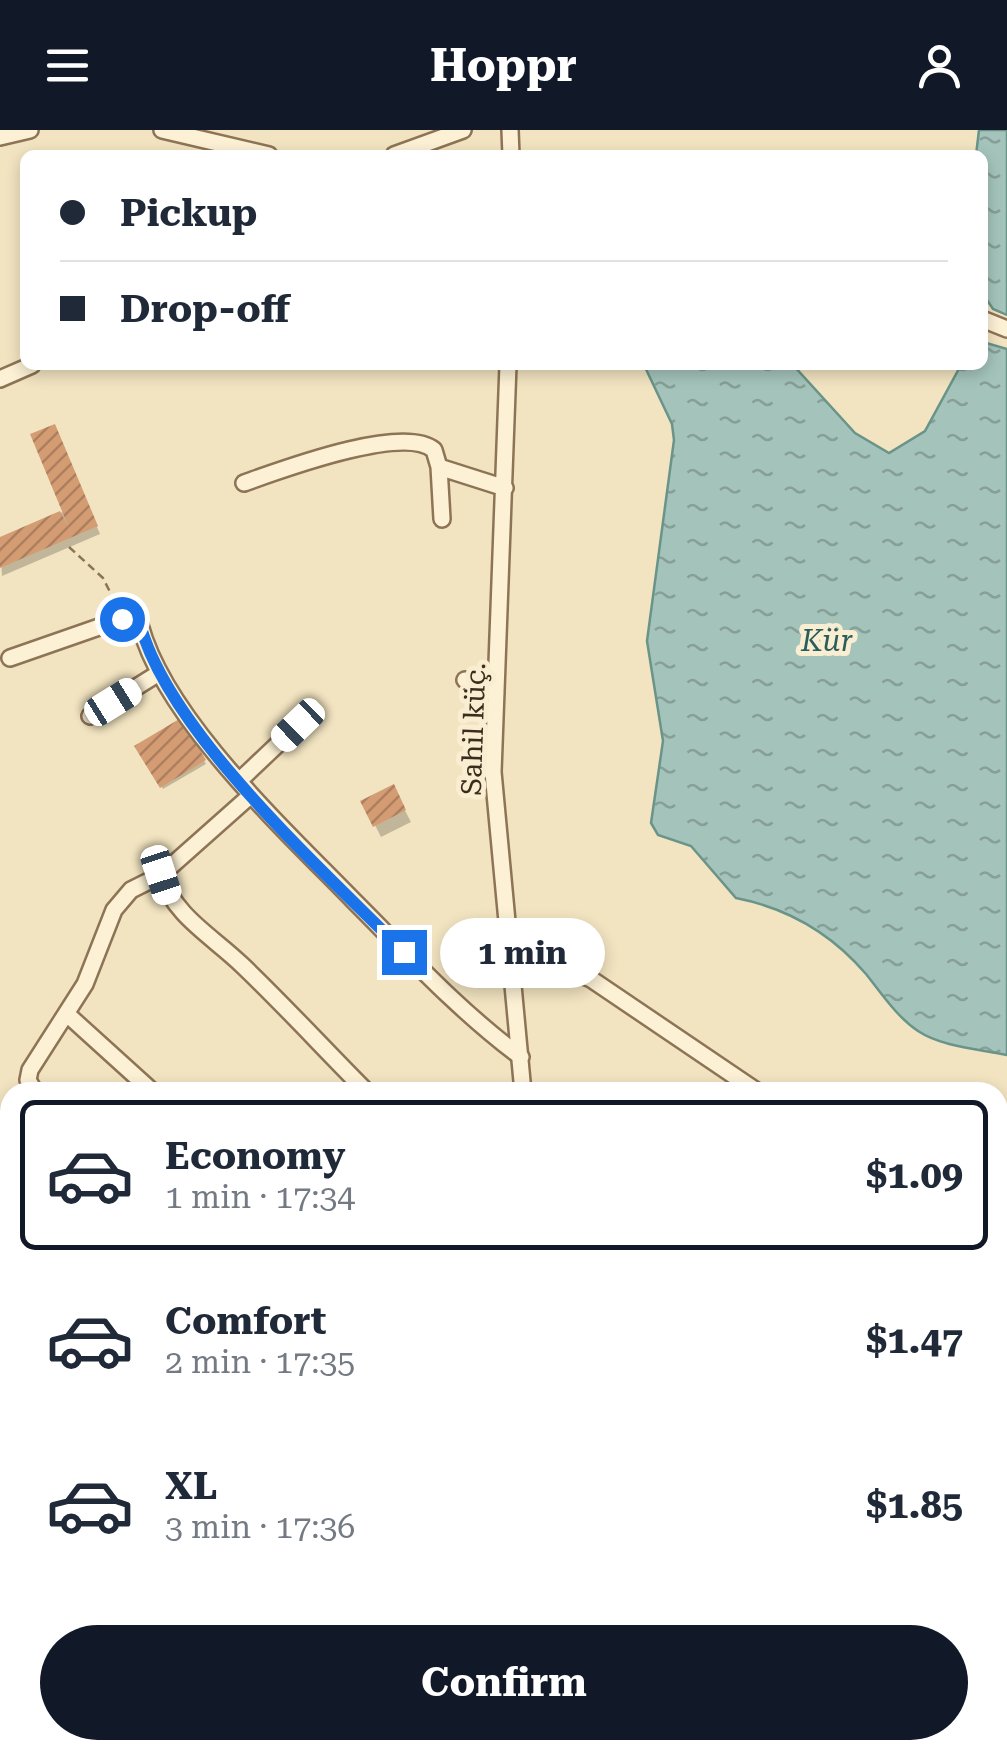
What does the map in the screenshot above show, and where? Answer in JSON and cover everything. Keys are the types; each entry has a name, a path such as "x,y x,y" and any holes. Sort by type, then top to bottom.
{"street":[{"path":"0,137 30,130"},
{"path":"162,130 248,150"},
{"path":"408,150 463,130"},
{"name":"Sahil küç.","path":"508,370 493,772 522,1082"},
{"path":"244,483 327,456 416,442 434,450 439,467 442,519"},
{"path":"439,467 506,488"},
{"path":"10,658 122,619 140,624 147,653 159,673 250,796 452,1000 521,1057"},
{"path":"90,716 159,673"},
{"path":"466,680 496,692"},
{"path":"239,781 298,725"},
{"path":"29,1082 30,1070 68,1015 114,910 131,890 161,875 250,796"},
{"path":"161,875 168,897 180,911 242,965 357,1082"},
{"path":"513,962 562,968 590,979 743,1082"},
{"path":"68,1015 142,1082"}],"path":[{"path":"70,547 103,578 122,619"}],"water":[{"path":"979,130 1007,130 1007,315 993,309 988,302 988,150 977,150"},
{"name":"Kür","path":"988,343 1007,349 1007,1055 949,1044 918,1031 838,946 807,924 773,908 736,898 691,846 658,835 651,823 663,741 647,641 674,440 672,424 646,370 798,370 855,433 889,453 925,431 958,370 988,370"}],"building":[{"path":"55,424 98,526 0,568 0,537 60,511 69,528 30,434"},
{"path":"181,718 206,760 160,788 134,746"},
{"path":"394,784 406,810 373,827 360,801"}],"route":[{"path":"122,619 140,624 147,653 169,689 250,796 404,952"}]}
